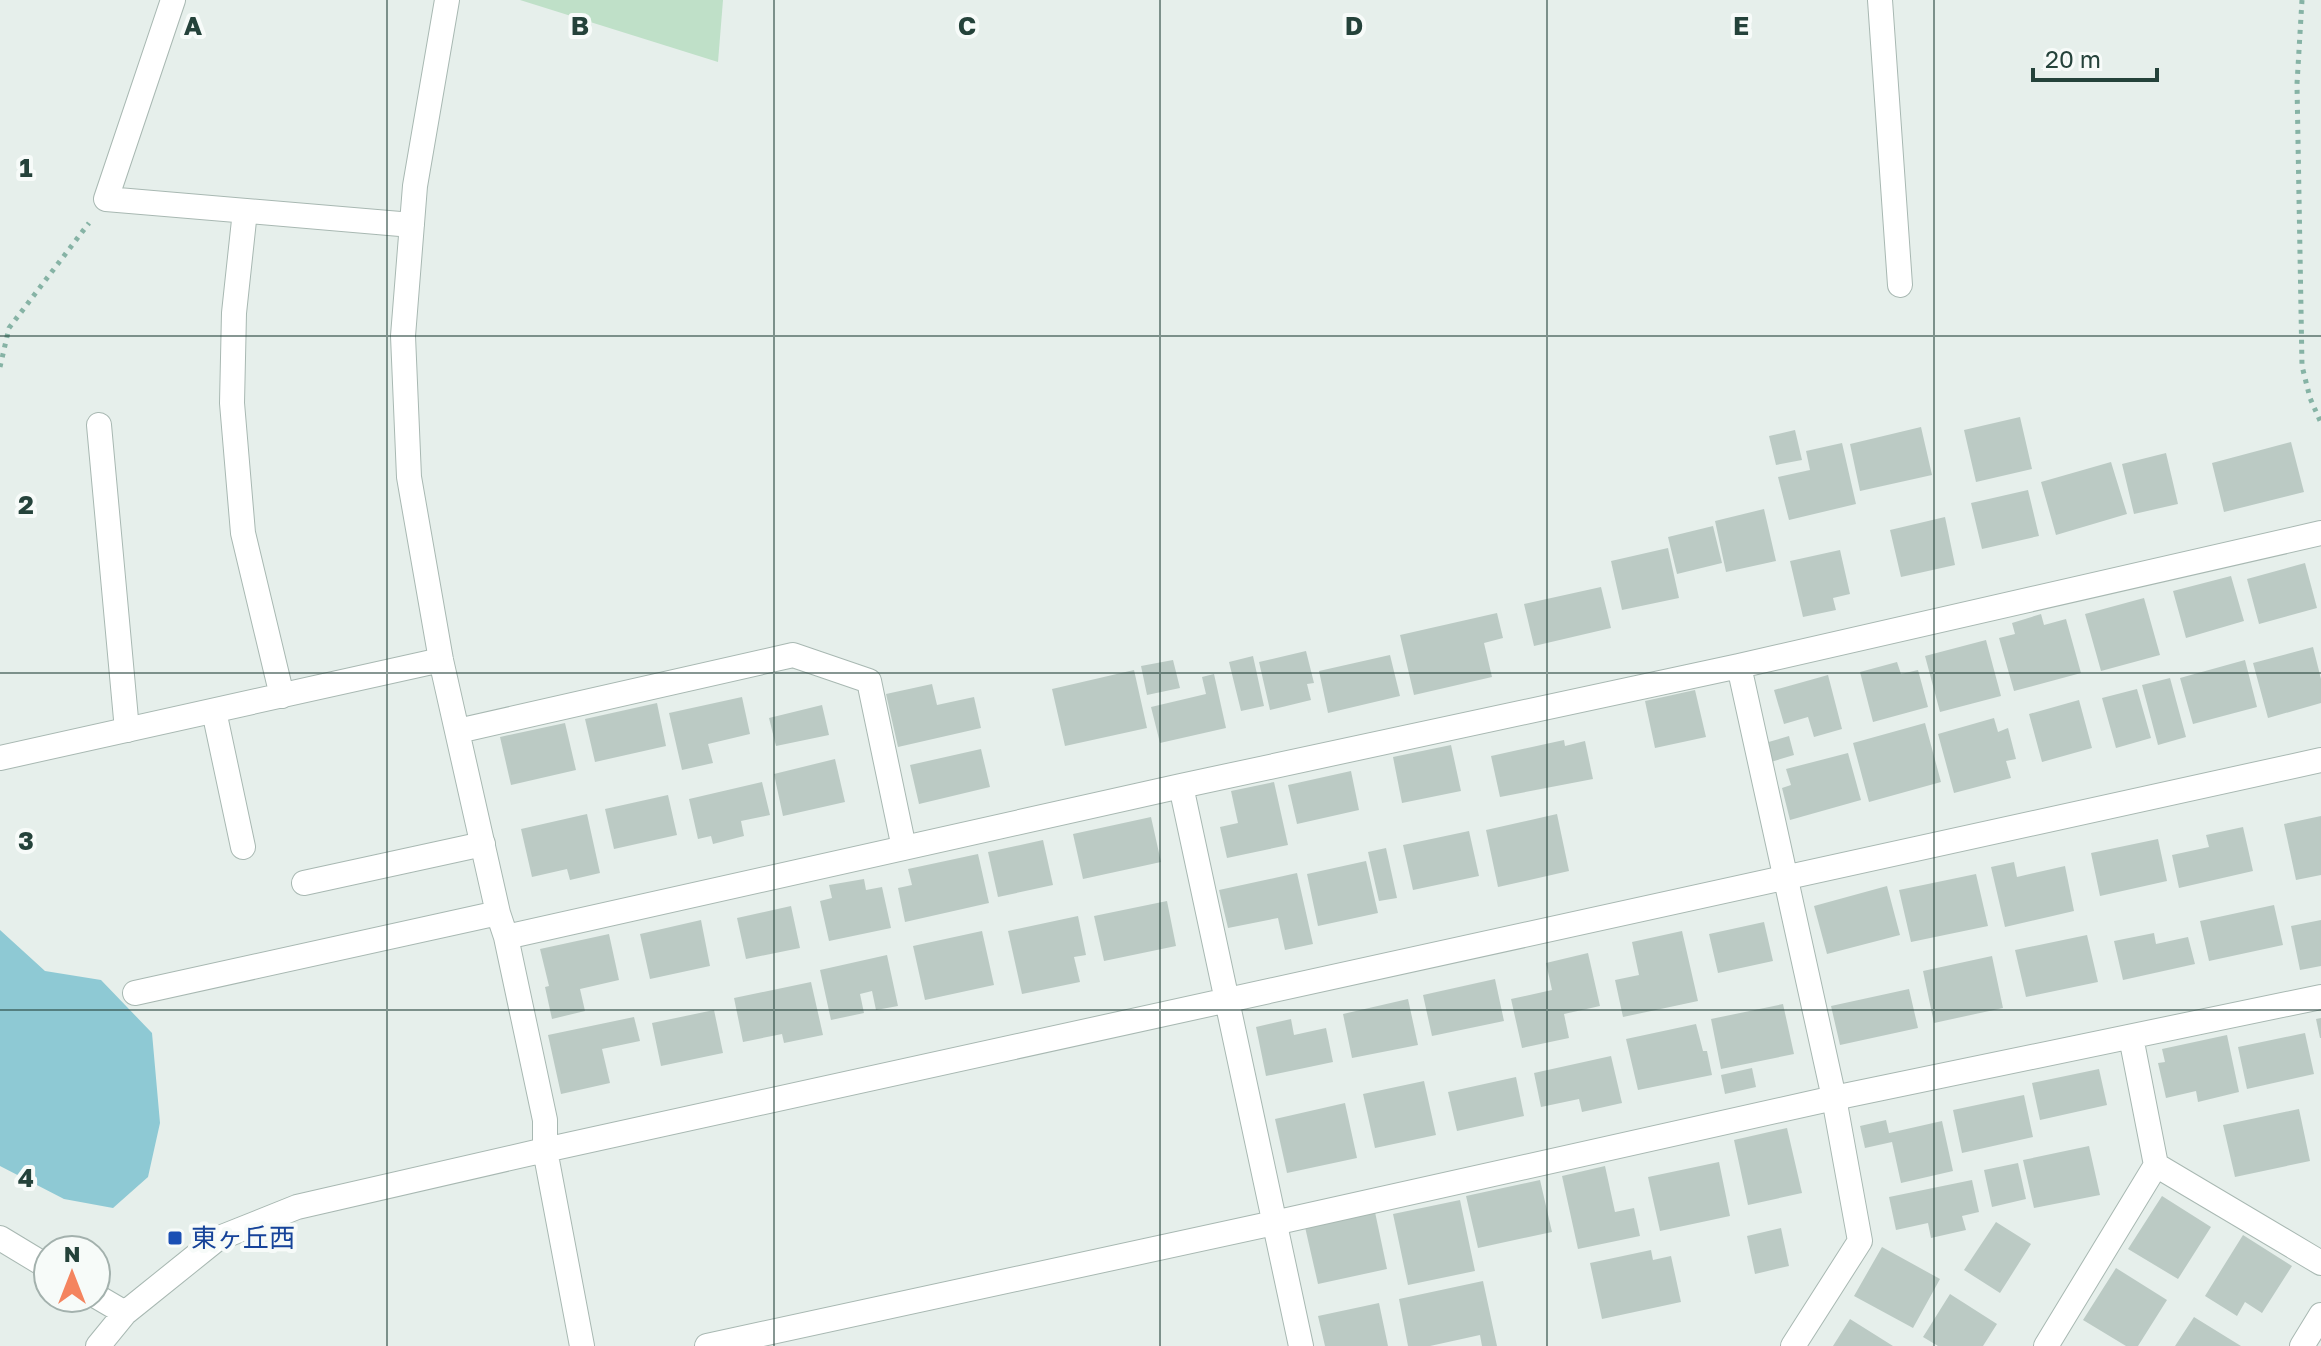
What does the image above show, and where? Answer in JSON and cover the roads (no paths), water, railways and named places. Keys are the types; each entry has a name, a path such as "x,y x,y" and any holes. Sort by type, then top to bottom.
{"street":[{"path":"173,0 106,199 412,225"},
{"path":"447,0 415,186 403,336 409,477 441,660 545,1120 545,1150 582,1346"},
{"path":"1880,0 1900,285"},
{"path":"245,211 234,313 232,403 243,533 282,696"},
{"path":"99,425 127,730"},
{"path":"506,937 1181,786 1739,666 2321,533"},
{"path":"458,731 793,655 869,681 904,848"},
{"path":"0,758 441,660"},
{"path":"1739,666 1834,1098 1860,1241 1793,1346"},
{"path":"214,711 243,847"},
{"path":"98,1346 125,1313 217,1239 297,1207 2321,760"},
{"path":"1181,786 1301,1346"},
{"path":"304,883 483,844"},
{"path":"135,993 498,913"},
{"path":"707,1346 1834,1098 2321,997"},
{"path":"2046,1346 2156,1165 2131,1037"},
{"path":"2156,1165 2321,1263"},
{"path":"0,1238 32,1257"},
{"path":"112,1305 125,1313"},
{"path":"2302,1346 2321,1315"}],"water":[{"path":"0,930 45,971 101,980 152,1033 160,1123 148,1177 113,1208 64,1199 0,1166"}],"place":[{"name":"東ヶ丘西","path":"175,1238"}]}
